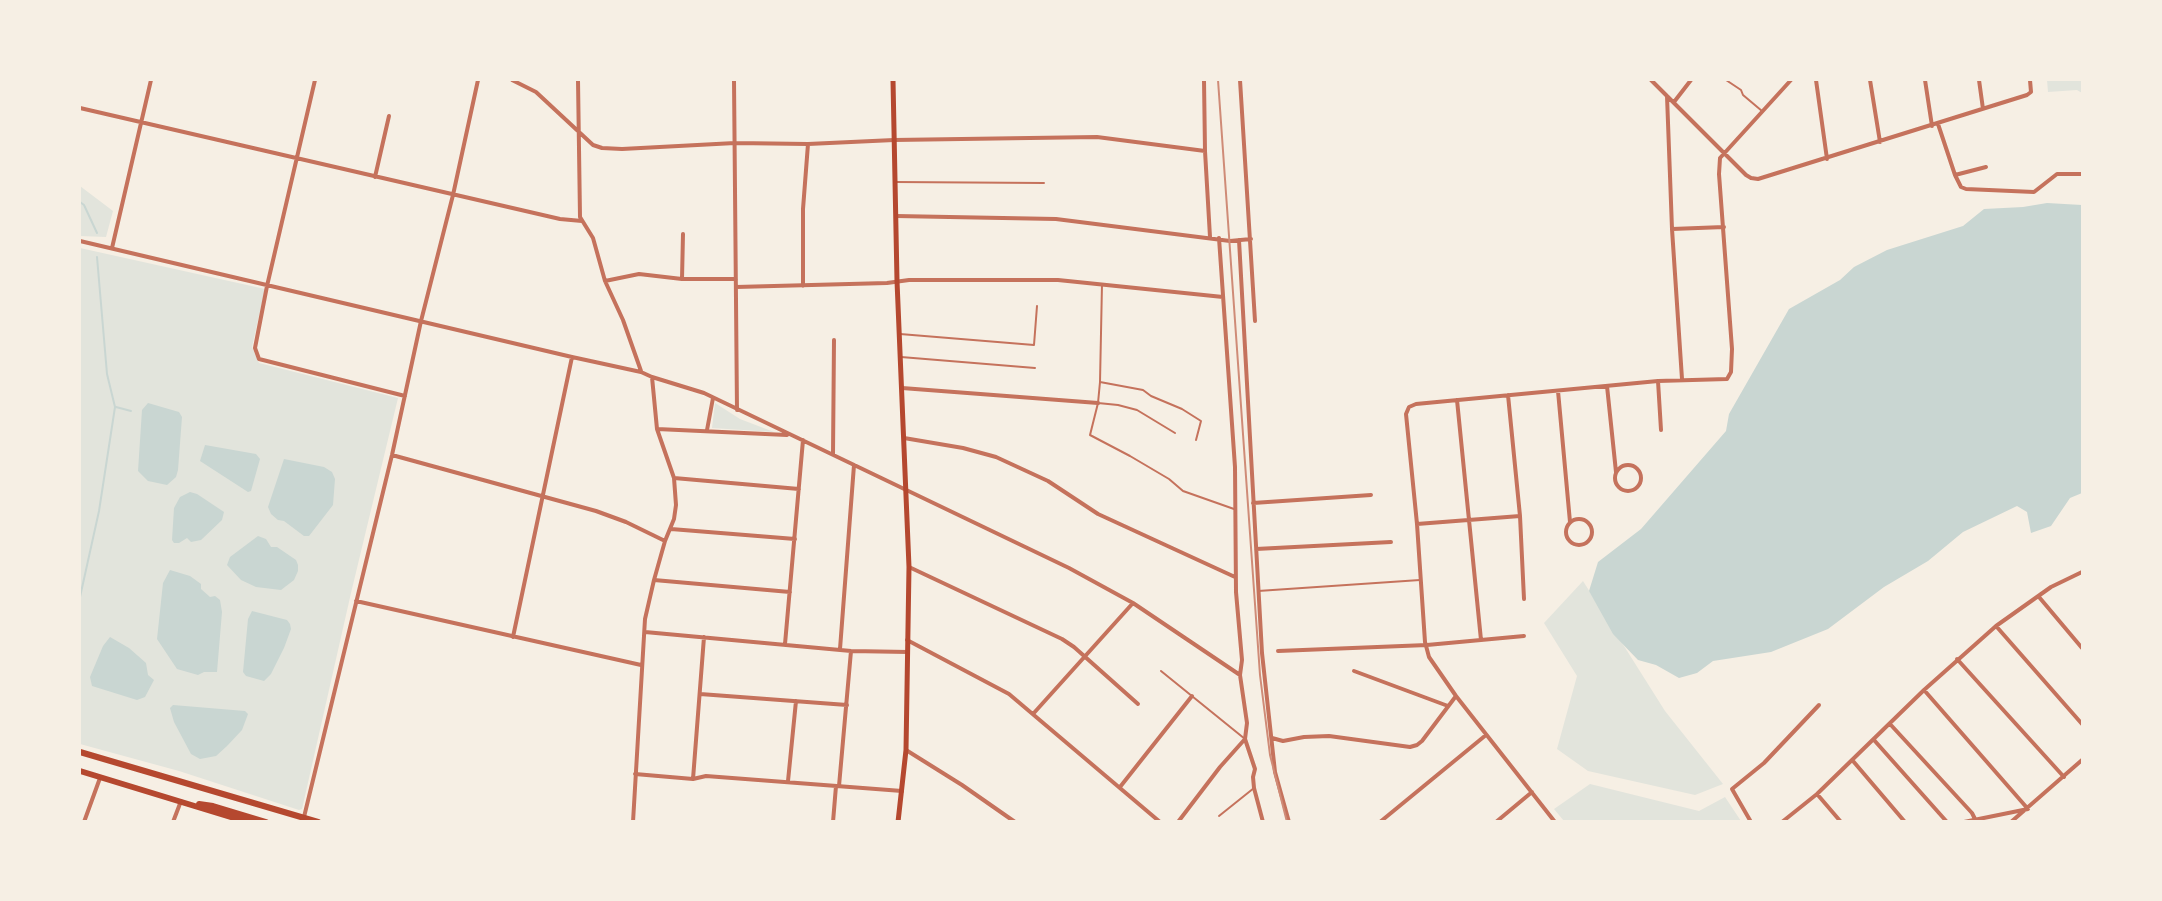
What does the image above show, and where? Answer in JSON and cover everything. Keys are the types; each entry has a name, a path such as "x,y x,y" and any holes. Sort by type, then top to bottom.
{"main road":[{"path":"892,80 897,281 909,567 906,750 898,822"},
{"path":"80,752 318,822"},
{"path":"80,771 247,822"},
{"path":"189,803 213,806 266,822"}],"street":[{"path":"112,248 151,80"},
{"path":"315,80 267,286 255,348 259,358 406,396"},
{"path":"302,819 392,455 478,80"},
{"path":"513,80 536,92 593,145 602,148 735,143 808,144 894,140 1097,137 1205,151"},
{"path":"578,80 579,212 593,238 605,280 626,327 641,372"},
{"path":"734,80 737,410"},
{"path":"1204,80 1210,237"},
{"path":"1240,80 1255,321"},
{"path":"1651,80 1751,178 1827,159 2027,95 2031,92 2030,80"},
{"path":"1674,102 1691,80"},
{"path":"1555,822 1456,696 1429,657 1406,414 1409,407 1416,404 1658,381 1727,379 1731,372 1732,349 1719,174 1720,158 1791,80"},
{"path":"1816,80 1827,159"},
{"path":"1870,80 1880,142"},
{"path":"1925,80 1932,126"},
{"path":"1979,80 1983,109"},
{"path":"1667,95 1672,229 1682,380"},
{"path":"80,108 453,195 560,219 582,221"},
{"path":"375,177 389,116"},
{"path":"1938,124 1955,175 1961,187 1966,189 2034,192 2057,174 2082,174"},
{"path":"803,285 802,209 808,144"},
{"path":"1955,175 1986,167"},
{"path":"896,216 1056,219 1230,241 1251,239"},
{"path":"1672,229 1724,227"},
{"path":"682,279 683,234"},
{"path":"1219,238 1232,401 1236,577 1242,660 1240,675 1247,723 1245,739 1255,769 1254,788 1263,822"},
{"path":"1239,240 1262,653 1275,772 1289,822"},
{"path":"80,241 641,372 713,398 1069,568 1133,603 1240,675"},
{"path":"605,280 639,274 682,279 736,279"},
{"path":"736,287 897,281 1058,280 1222,297"},
{"path":"833,454 834,340"},
{"path":"513,636 572,357"},
{"path":"633,822 645,619 676,505 674,478 657,429 652,377"},
{"path":"1658,381 1661,430"},
{"path":"1607,386 1617,485 1624,491 1633,491 1640,485 1642,477 1635,466 1623,466 1616,472"},
{"path":"902,388 1098,404"},
{"path":"1558,391 1570,522 1566,535 1571,543 1579,546 1588,543 1592,535 1589,523 1578,519 1570,522"},
{"path":"1508,395 1520,516 1524,599"},
{"path":"707,430 713,398"},
{"path":"1457,400 1481,640"},
{"path":"657,429 791,436"},
{"path":"904,438 963,448 996,457 1048,481 1098,514 1236,577"},
{"path":"785,644 803,440"},
{"path":"392,455 596,511 626,522 665,541"},
{"path":"840,649 854,465"},
{"path":"674,478 799,489"},
{"path":"1253,503 1371,495"},
{"path":"1417,524 1520,516"},
{"path":"671,529 795,539"},
{"path":"1256,549 1391,542"},
{"path":"909,567 1062,639 1138,704"},
{"path":"1782,822 1818,794 1923,690 1996,626 2060,582 2082,572"},
{"path":"654,580 790,592"},
{"path":"2039,597 2082,648"},
{"path":"356,601 641,665"},
{"path":"1033,714 1133,603"},
{"path":"1996,626 2082,724"},
{"path":"645,632 850,651 908,652"},
{"path":"1278,651 1427,645 1524,636"},
{"path":"693,778 704,637"},
{"path":"907,640 1009,694 1160,822"},
{"path":"833,822 847,705 850,651"},
{"path":"1958,659 2064,777"},
{"path":"1354,671 1448,706"},
{"path":"1923,690 2028,808"},
{"path":"699,694 847,705"},
{"path":"1120,788 1192,696"},
{"path":"1274,747 1283,741 1329,736 1410,747 1422,741 1456,696"},
{"path":"788,781 796,701"},
{"path":"1751,822 1732,789 1764,763 1819,705"},
{"path":"1890,724 1972,813 1976,821"},
{"path":"1380,822 1486,735"},
{"path":"1272,738 1283,741"},
{"path":"1178,822 1220,767 1245,739"},
{"path":"1874,740 1947,822"},
{"path":"906,750 1015,822"},
{"path":"2011,822 2082,760"},
{"path":"1853,761 1905,822"},
{"path":"635,774 788,781 902,791"},
{"path":"84,822 100,777"},
{"path":"1496,822 1532,792"},
{"path":"1818,794 1841,822"},
{"path":"173,822 181,801"},
{"path":"1964,822 2028,808"}],"lane":[{"path":"1726,80 1741,90 1743,95 1762,111"},
{"path":"895,182 1044,183"},
{"path":"1102,284 1100,382 1098,404 1090,435 1169,479 1183,491 1236,509"},
{"path":"900,334 1034,345 1037,306"},
{"path":"901,357 1035,368"},
{"path":"1100,382 1143,390 1151,396 1182,409 1201,421 1196,440"},
{"path":"1098,404 1118,405 1137,410 1175,433"},
{"path":"1258,591 1421,580"},
{"path":"1161,671 1245,739"},
{"path":"1219,816 1254,788"}],"shaded area":[{"path":"2047,80 2082,80 2082,93 2077,90 2048,92"},
{"path":"80,186 113,211 106,237 80,236"},
{"path":"2047,203 2082,205 2082,493 2070,498 2051,526 2031,533 2027,512 2017,506 1963,532 1928,561 1884,587 1828,629 1771,652 1713,661 1697,673 1679,678 1656,665 1638,660 1613,634 1589,591 1598,562 1641,529 1726,431 1729,414 1789,309 1840,280 1854,267 1887,250 1963,226 1984,209"},
{"path":"80,248 265,289 252,347 259,363 398,398 302,809 299,810 179,771 80,744"},
{"path":"148,403 179,412 182,417 178,470 176,477 167,485 148,481 138,471 142,410"},
{"path":"715,403 740,419 774,432 712,428"},
{"path":"205,445 256,454 260,459 251,491 248,492 200,461"},
{"path":"284,459 324,467 332,472 335,479 333,505 309,536 304,536 284,521 278,520 271,514 268,507"},
{"path":"190,492 197,494 224,512 222,520 201,540 191,542 187,538 174,543 172,540 174,508 180,497"},
{"path":"258,536 266,539 271,547 277,547 296,560 298,571 294,580 281,590 256,587 241,580 227,565 230,557"},
{"path":"170,570 190,576 201,584 201,589 210,597 215,596 220,600 222,612 217,672 204,672 198,675 177,669 157,639 163,583"},
{"path":"1583,581 1665,711 1723,784 1695,795 1588,771 1557,749 1577,676 1544,623"},
{"path":"252,611 287,620 291,629 271,674 264,681 246,676 243,672 248,619"},
{"path":"110,637 129,648 146,663 148,675 154,680 145,697 137,700 92,686 90,677 103,646"},
{"path":"173,705 245,711 248,714 242,730 227,746 216,756 200,759 191,754 174,722 170,708"},
{"path":"1590,784 1699,811 1725,797 1741,821 1564,821 1554,809"}],"waterway":[{"path":"80,202 84,205 97,233"},
{"path":"80,597 99,511 115,407 107,374 97,257"},
{"path":"116,407 131,411"}],"railway":[{"path":"1218,80 1260,675 1270,755 1287,822"}]}
